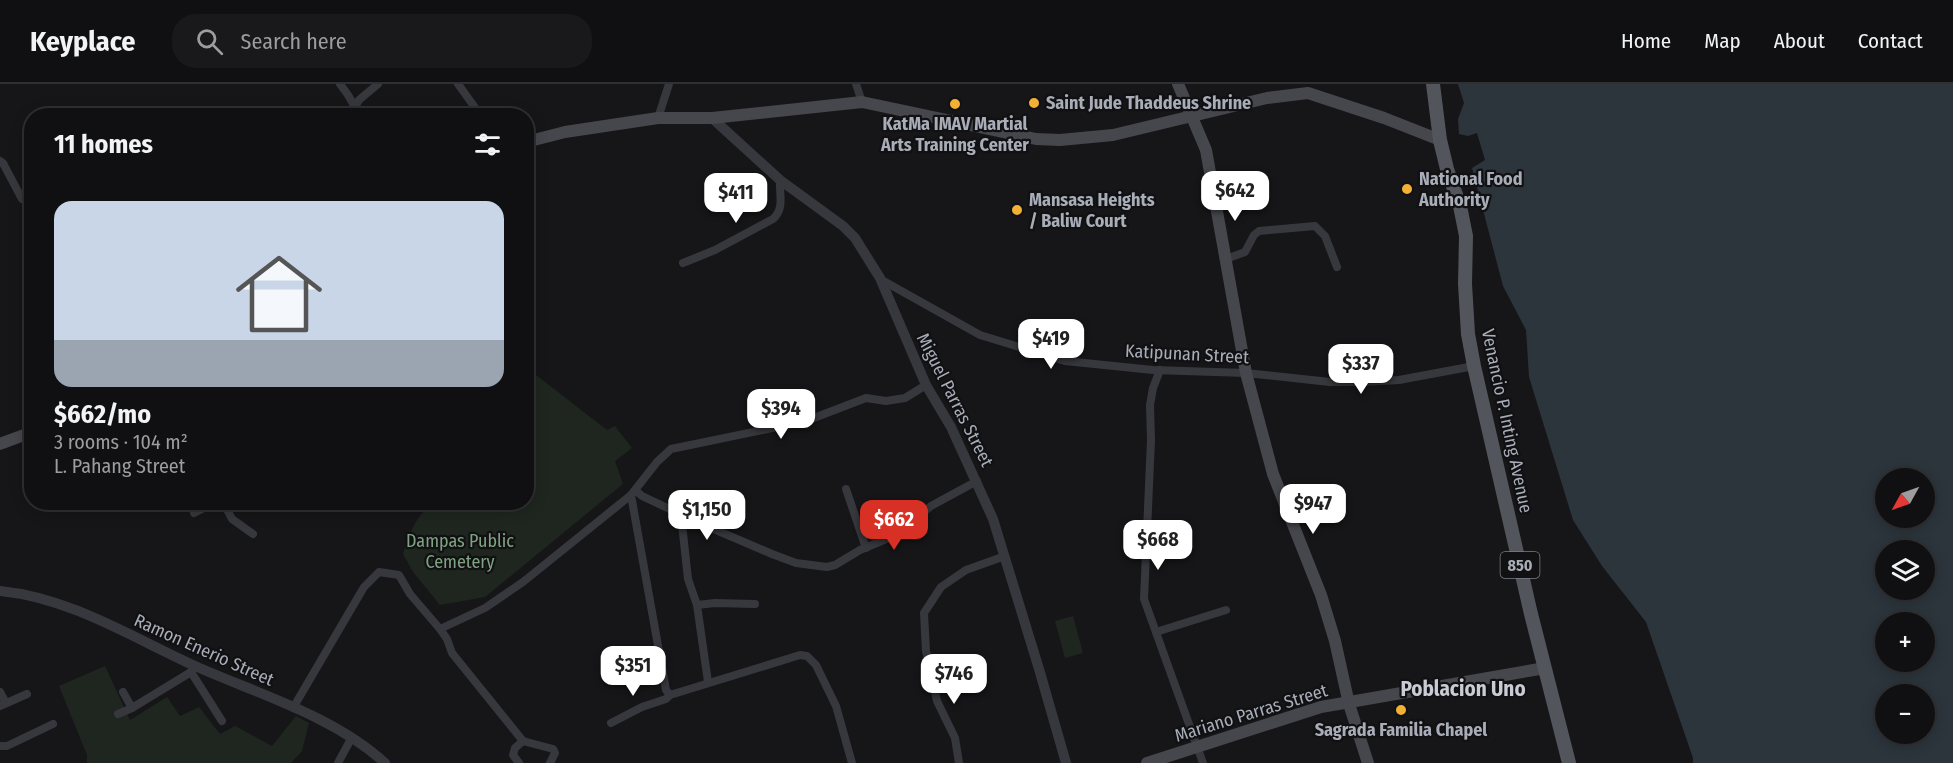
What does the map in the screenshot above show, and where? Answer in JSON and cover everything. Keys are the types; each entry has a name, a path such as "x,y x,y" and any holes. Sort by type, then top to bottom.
{"main road":[{"path":"1178,84 1206,150 1246,374 1273,474 1321,595 1335,641 1348,704 1368,763"},
{"name":"Venancio P. Inting Avenue","path":"1433,84 1440,140 1460,206 1466,236 1465,285 1468,334 1474,366 1569,763"},
{"path":"534,140 565,132 658,118 712,118 862,102 1036,139 1060,140 1113,135 1307,88 1440,140"},
{"path":"0,444 24,435"},
{"name":"Mariano Parras Street","path":"1146,763 1321,707 1545,668"}],"street":[{"path":"340,84 355,107 359,100 378,84"},
{"path":"458,84 475,108"},
{"path":"658,118 669,84"},
{"path":"856,84 862,102"},
{"name":"Miguel Parras Street","path":"712,118 780,180 843,226 855,238 880,278 926,385 951,427 993,519 1065,763"},
{"path":"0,161 24,201"},
{"path":"683,263 715,250 773,219 780,213 782,206 779,196 780,180"},
{"path":"1226,259 1245,252 1254,235 1259,231 1315,226 1325,236 1337,267"},
{"name":"Katipunan Street","path":"880,278 980,335 1065,361 1330,382 1399,380 1474,366"},
{"path":"1160,370 1152,388 1149,405 1151,440 1144,599 1203,763"},
{"path":"440,629 485,608 523,582 633,492 657,462 671,449 806,421 866,398 886,401 905,398 926,385"},
{"path":"633,492 772,554 809,566 827,567 835,566 866,548 898,534 931,506 977,481"},
{"path":"846,489 866,548"},
{"path":"633,492 666,690 670,695"},
{"path":"194,513 200,510"},
{"path":"228,510 232,519 253,534"},
{"path":"681,514 688,579 697,605 708,682"},
{"path":"959,763 955,738 937,701 926,651 924,613 941,587 966,570 1005,556"},
{"path":"293,708 364,587 379,572 399,575 410,594 447,639 452,653 523,741 553,750 555,753 550,763"},
{"name":"Ramon Enerio Street","path":"0,591 22,593 61,603 193,669 293,708 352,737 385,763"},
{"path":"697,605 755,604"},
{"path":"1156,632 1226,610"},
{"path":"611,723 642,707 666,699 670,695 708,682 800,655 807,656 816,665 836,706 852,763"},
{"path":"118,714 132,708 193,669 222,722"},
{"path":"0,692 3,705 27,694"},
{"path":"123,692 132,708"},
{"path":"0,746 7,746 53,724"},
{"path":"338,763 352,737"},
{"path":"519,763 513,755 523,741"}],"green space":[{"name":"Dampas Public Cemetery","path":"534,371 536,375 607,430 615,426 632,448 615,461 623,484 485,597 440,605 413,572 403,554 414,525 426,510 534,510"},
{"path":"1073,616 1083,653 1065,658 1055,621"},
{"path":"105,666 130,720 167,697 180,716 199,707 220,734 235,726 272,746 296,716 309,723 302,751 291,763 87,763 87,755 59,686"}],"shaded area":[{"path":"1458,84 1953,84 1953,763 1693,763 1646,622 1602,566 1573,520 1529,377 1526,330 1503,286 1472,168 1485,160 1477,133 1468,136 1459,134 1458,119 1464,103"}],"place":[{"name":"Saint Jude Thaddeus Shrine","path":"1034,103"},
{"name":"KatMa IMAV Martial Arts Training Center","path":"955,104"},
{"name":"National Food Authority","path":"1407,189"},
{"name":"Mansasa Heights / Baliw Court","path":"1017,210"},
{"name":"Sagrada Familia Chapel","path":"1401,710"}],"district":[{"name":"Poblacion Uno","path":"1463,689"}]}
